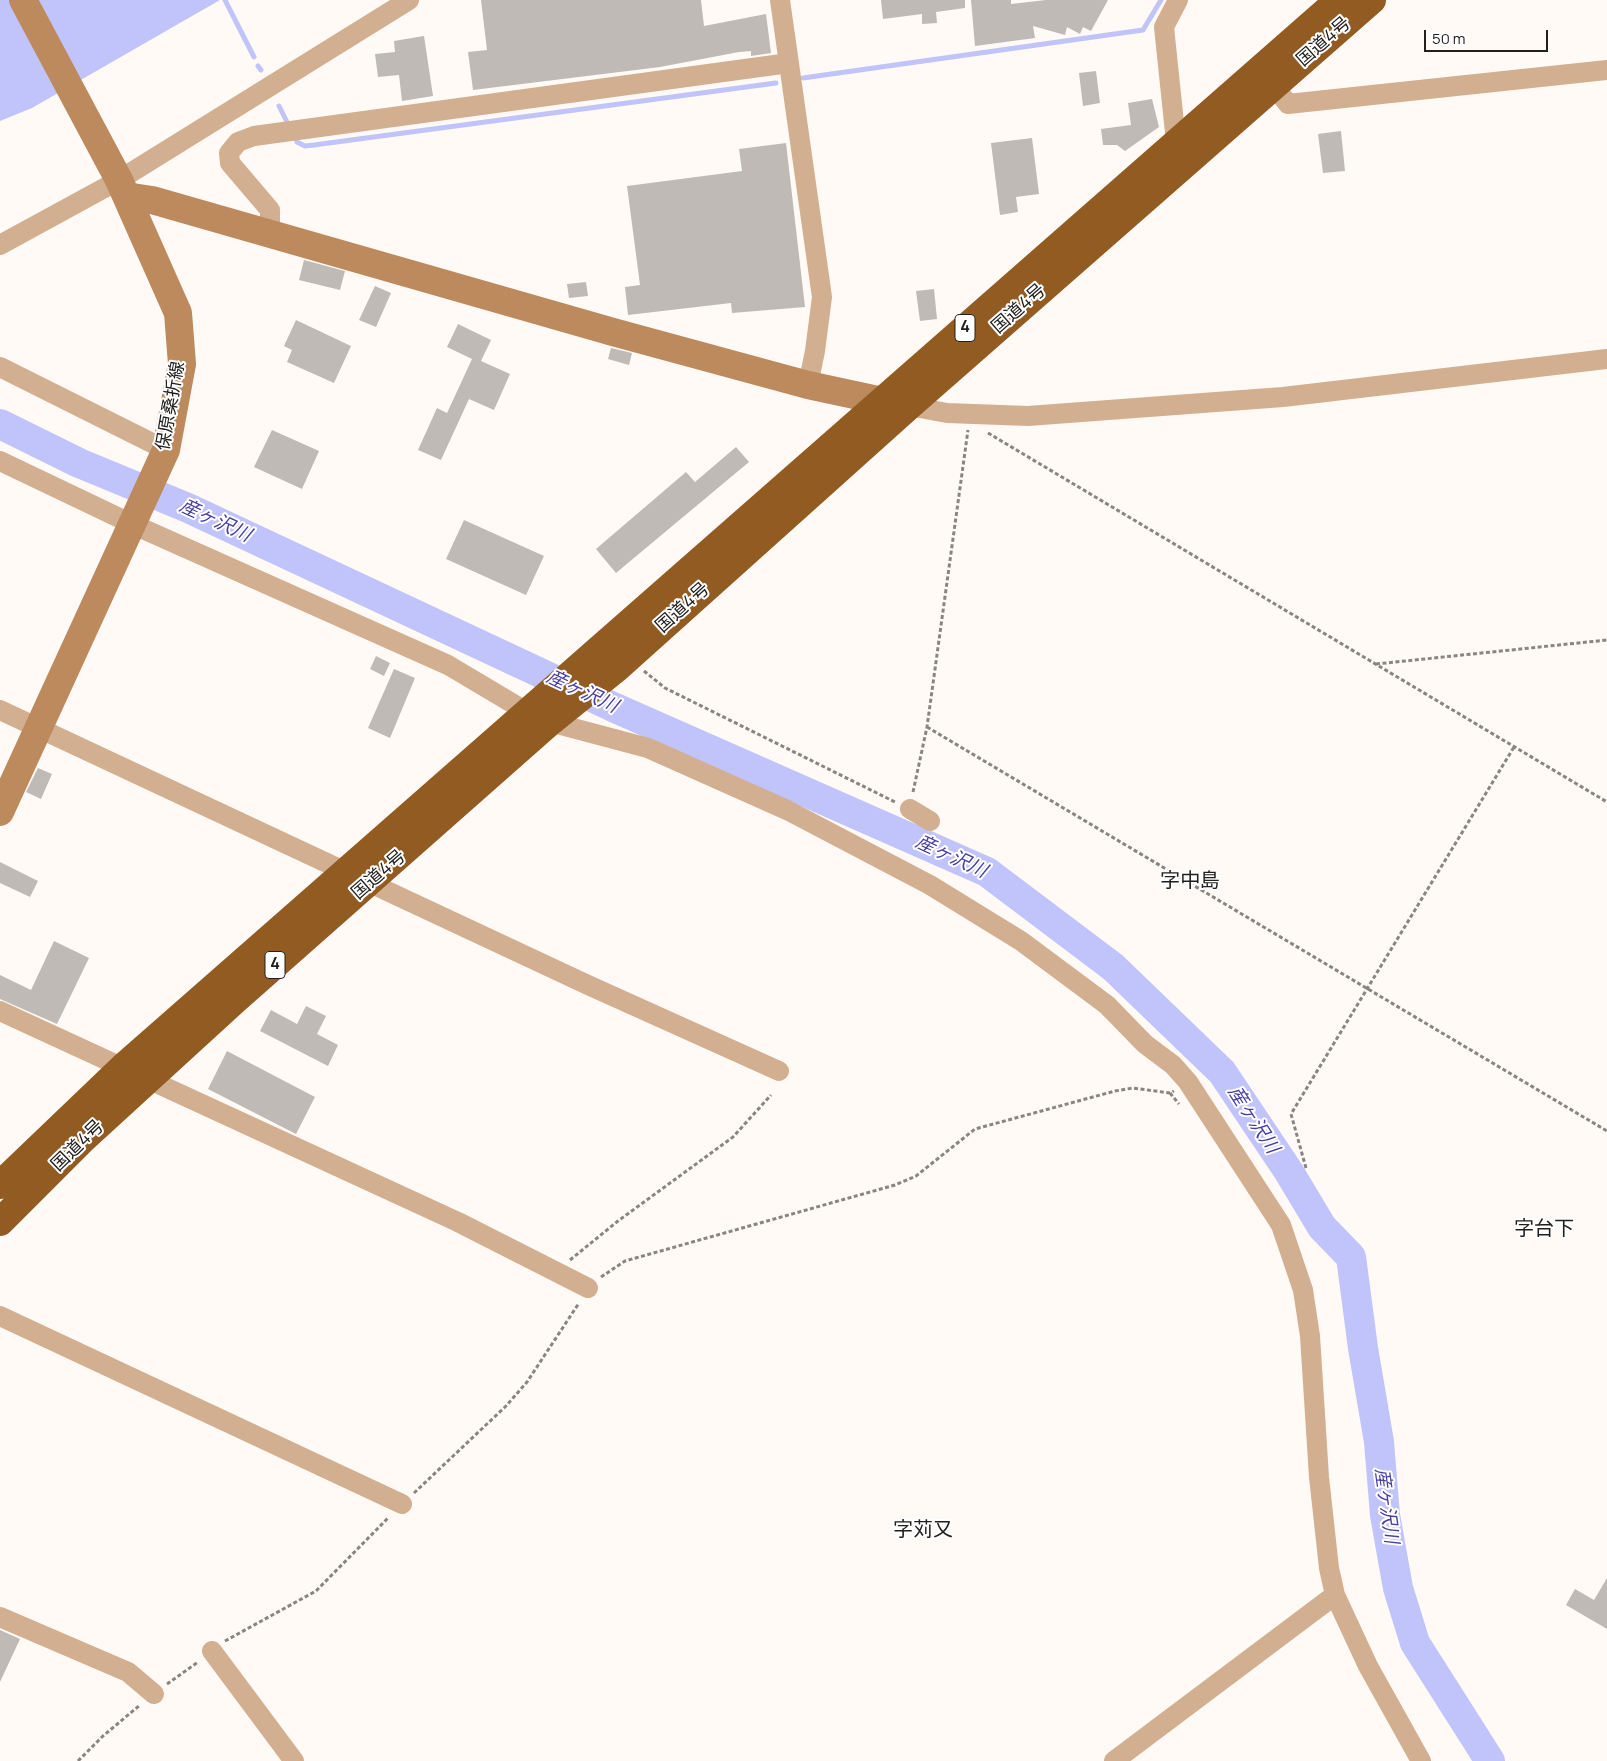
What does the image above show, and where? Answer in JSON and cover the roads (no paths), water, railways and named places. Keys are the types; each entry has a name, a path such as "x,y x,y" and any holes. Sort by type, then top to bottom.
{"highway":[{"name":"国道4号","path":"0,1222 81,1141 232,1002 370,883 543,714 591,656 1339,0"},
{"name":"国道4号","path":"0,1185 122,1067 344,871 543,714 622,664 909,406 1372,0"}],"main road":[{"name":"保原桑折線","path":"0,812 166,450 182,364 178,313 120,183 24,0"},
{"path":"120,183 152,200 270,234 808,385 909,406"}],"street":[{"path":"0,245 120,183 409,0"},
{"path":"780,0 822,296 808,385"},
{"path":"1176,142 1164,27 1178,0"},
{"path":"270,234 270,210 230,163 229,154 238,142 254,136 789,63"},
{"path":"1273,85 1288,104 1607,70"},
{"path":"909,406 970,415 1028,416 1283,397 1607,359"},
{"path":"0,367 166,450"},
{"path":"0,462 133,520 448,665 543,714 665,754 787,810 930,886 1021,941 1075,979 1107,1005 1145,1044 1173,1065 1188,1082 1281,1225 1303,1290 1315,1386 1325,1532 1335,1596 1368,1666 1421,1761"},
{"path":"0,710 344,871"},
{"path":"910,809 930,821"},
{"path":"370,883 579,981 701,1034 779,1071"},
{"path":"0,1011 449,1218 588,1288"},
{"path":"0,1316 402,1504"},
{"path":"1114,1761 1335,1596"},
{"path":"0,1617 128,1672 154,1694"},
{"path":"212,1651 294,1761"}],"water":[{"path":"0,0 220,0 32,108 0,121"}],"waterway":[{"path":"225,0 254,57"},
{"path":"803,78 1143,30 1161,0"},
{"path":"258,66 261,70"},
{"path":"296,139 297,142 305,146 314,145 776,83"},
{"path":"279,106 288,124"},
{"name":"産ヶ沢川","path":"0,424 79,463 188,508 613,707 987,872 1113,967 1222,1072 1289,1172 1322,1227 1351,1257 1363,1348 1379,1442 1385,1515 1398,1588 1415,1643 1490,1761"}],"district":[{"name":"字中島","path":"1190,881"},
{"name":"字台下","path":"1544,1229"},
{"name":"字苅又","path":"923,1530"}]}
